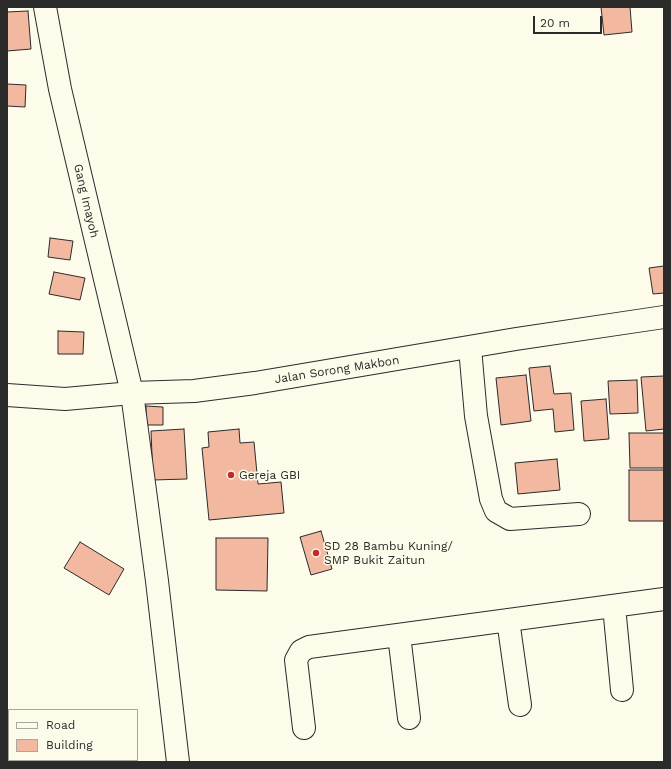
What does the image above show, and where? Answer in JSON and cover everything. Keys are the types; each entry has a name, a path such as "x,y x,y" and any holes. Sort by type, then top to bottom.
{"main road":[{"name":"Gang Imayoh","path":"45,7 60,89 132,393 157,581 178,762"},
{"name":"Jalan Sorong Makbon","path":"7,395 65,400 132,393 194,391 248,384 664,317"},
{"path":"470,348 476,416 491,499 496,511 510,519 580,514"},
{"path":"304,728 296,667 298,655 301,651 309,647 664,599"},
{"path":"614,606 622,690"},
{"path":"508,620 520,705"},
{"path":"399,635 409,718"}],"building":[{"path":"601,7 630,7 632,32 604,35"},
{"path":"28,11 31,49 7,51 7,12"},
{"path":"7,84 26,85 25,107 7,106"},
{"path":"50,238 73,241 70,260 48,257"},
{"path":"664,266 664,293 653,294 649,268"},
{"path":"54,272 85,278 80,300 49,294"},
{"path":"58,331 84,332 83,354 58,354"},
{"path":"550,366 554,394 571,393 574,430 555,432 553,409 534,411 529,368"},
{"path":"526,375 531,421 501,425 496,378"},
{"path":"664,376 664,429 646,431 641,377"},
{"path":"637,380 638,413 610,414 608,381"},
{"path":"606,399 609,439 584,441 581,401"},
{"path":"146,406 163,407 163,425 146,425"},
{"path":"184,429 187,479 153,480 151,431"},
{"name":"Gereja GBI","path":"239,429 240,443 254,442 258,484 281,482 284,513 209,520 202,448 209,447 208,432"},
{"path":"629,433 664,433 664,468 630,468"},
{"path":"557,459 560,490 518,494 515,463"},
{"path":"629,470 664,470 664,521 629,521"},
{"name":"SD 28 Bambu Kuning/ SMP Bukit Zaitun","path":"321,531 332,569 311,575 300,537"},
{"path":"216,538 268,538 267,591 216,590"},
{"path":"80,542 124,569 109,595 64,568"}],"place":[{"name":"Gereja GBI","path":"231,475"},
{"name":"SD 28 Bambu Kuning/ SMP Bukit Zaitun","path":"316,553"}]}
